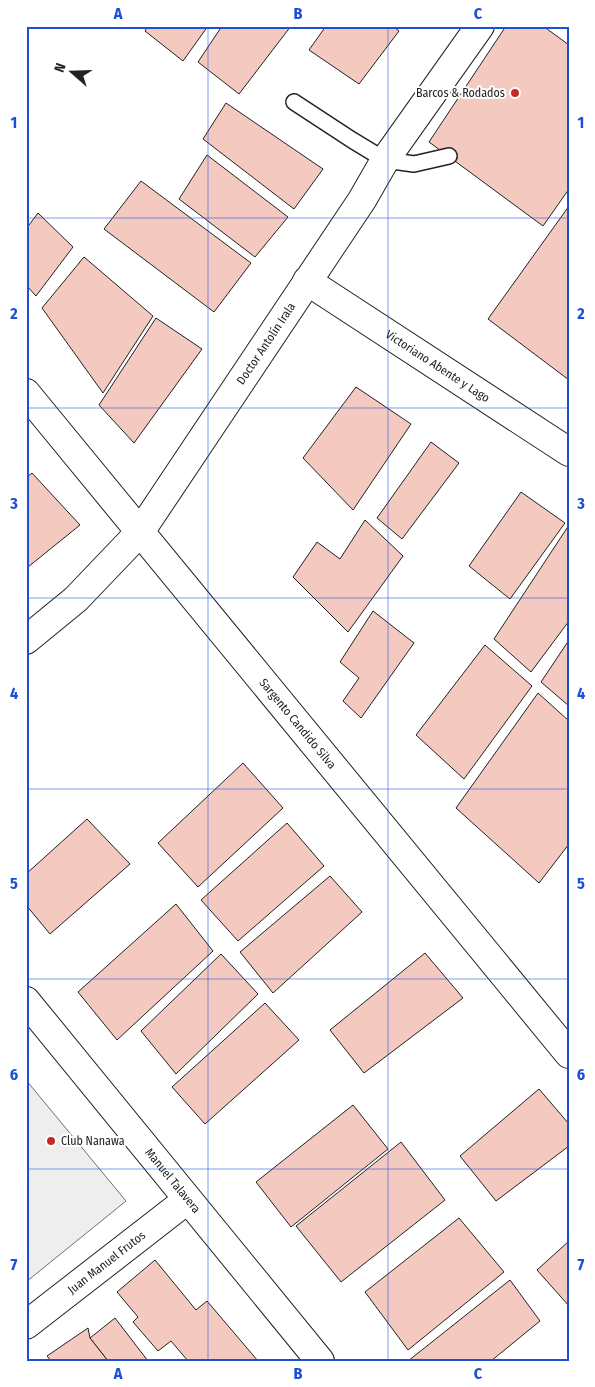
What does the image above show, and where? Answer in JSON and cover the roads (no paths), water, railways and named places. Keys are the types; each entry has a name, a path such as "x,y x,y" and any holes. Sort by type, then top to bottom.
{"street":[{"name":"Doctor Antolín Irala","path":"26,640 76,599 140,532 362,200 386,160 480,26"},
{"name":"Victoriano Abente y Lago","path":"307,281 569,452"},
{"name":"Sargento Candido Silva","path":"26,393 569,1054"},
{"name":"Manuel Talavera","path":"26,1001 320,1361"},
{"name":"Juan Manuel Frutos","path":"26,1325 187,1200"}],"lane":[{"path":"294,102 386,160 414,164 449,156"}],"place":[{"name":"Barcos & Rodados","path":"515,93"},
{"name":"Club Nanawa","path":"51,1141"}]}
